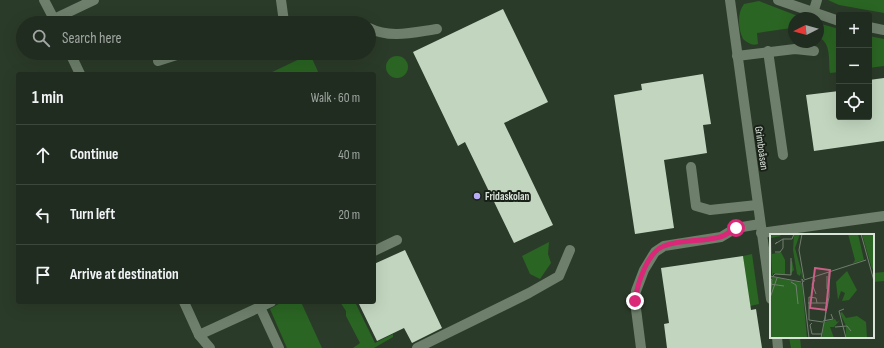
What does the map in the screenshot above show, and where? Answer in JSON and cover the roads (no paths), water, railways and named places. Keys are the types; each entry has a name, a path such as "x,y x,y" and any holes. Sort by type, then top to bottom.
{"street":[{"path":"44,0 52,16"},
{"path":"64,16 94,0"},
{"path":"281,0 284,16"},
{"name":"Grimboåsen","path":"730,0 760,229 770,293"},
{"path":"778,0 810,12"},
{"path":"813,12 817,0"},
{"path":"824,16 836,20"},
{"path":"872,28 884,30"},
{"path":"376,32 379,34 403,34 437,29"},
{"path":"737,56 801,48 814,51"},
{"path":"768,51 783,155"},
{"path":"73,60 79,72"},
{"path":"691,167 696,206 710,210 757,205"},
{"path":"641,348 636,296 644,270 655,252 664,246 721,237 736,228 760,229 884,216"},
{"path":"376,250 397,240"},
{"path":"418,348 559,276 570,250"},
{"path":"185,304 199,335 201,348"},
{"path":"199,335 267,304"},
{"path":"260,307 279,348"},
{"path":"199,335 210,348"},
{"path":"777,338 778,348"}],"place":[{"name":"Fridaskolan","path":"477,196"}]}
